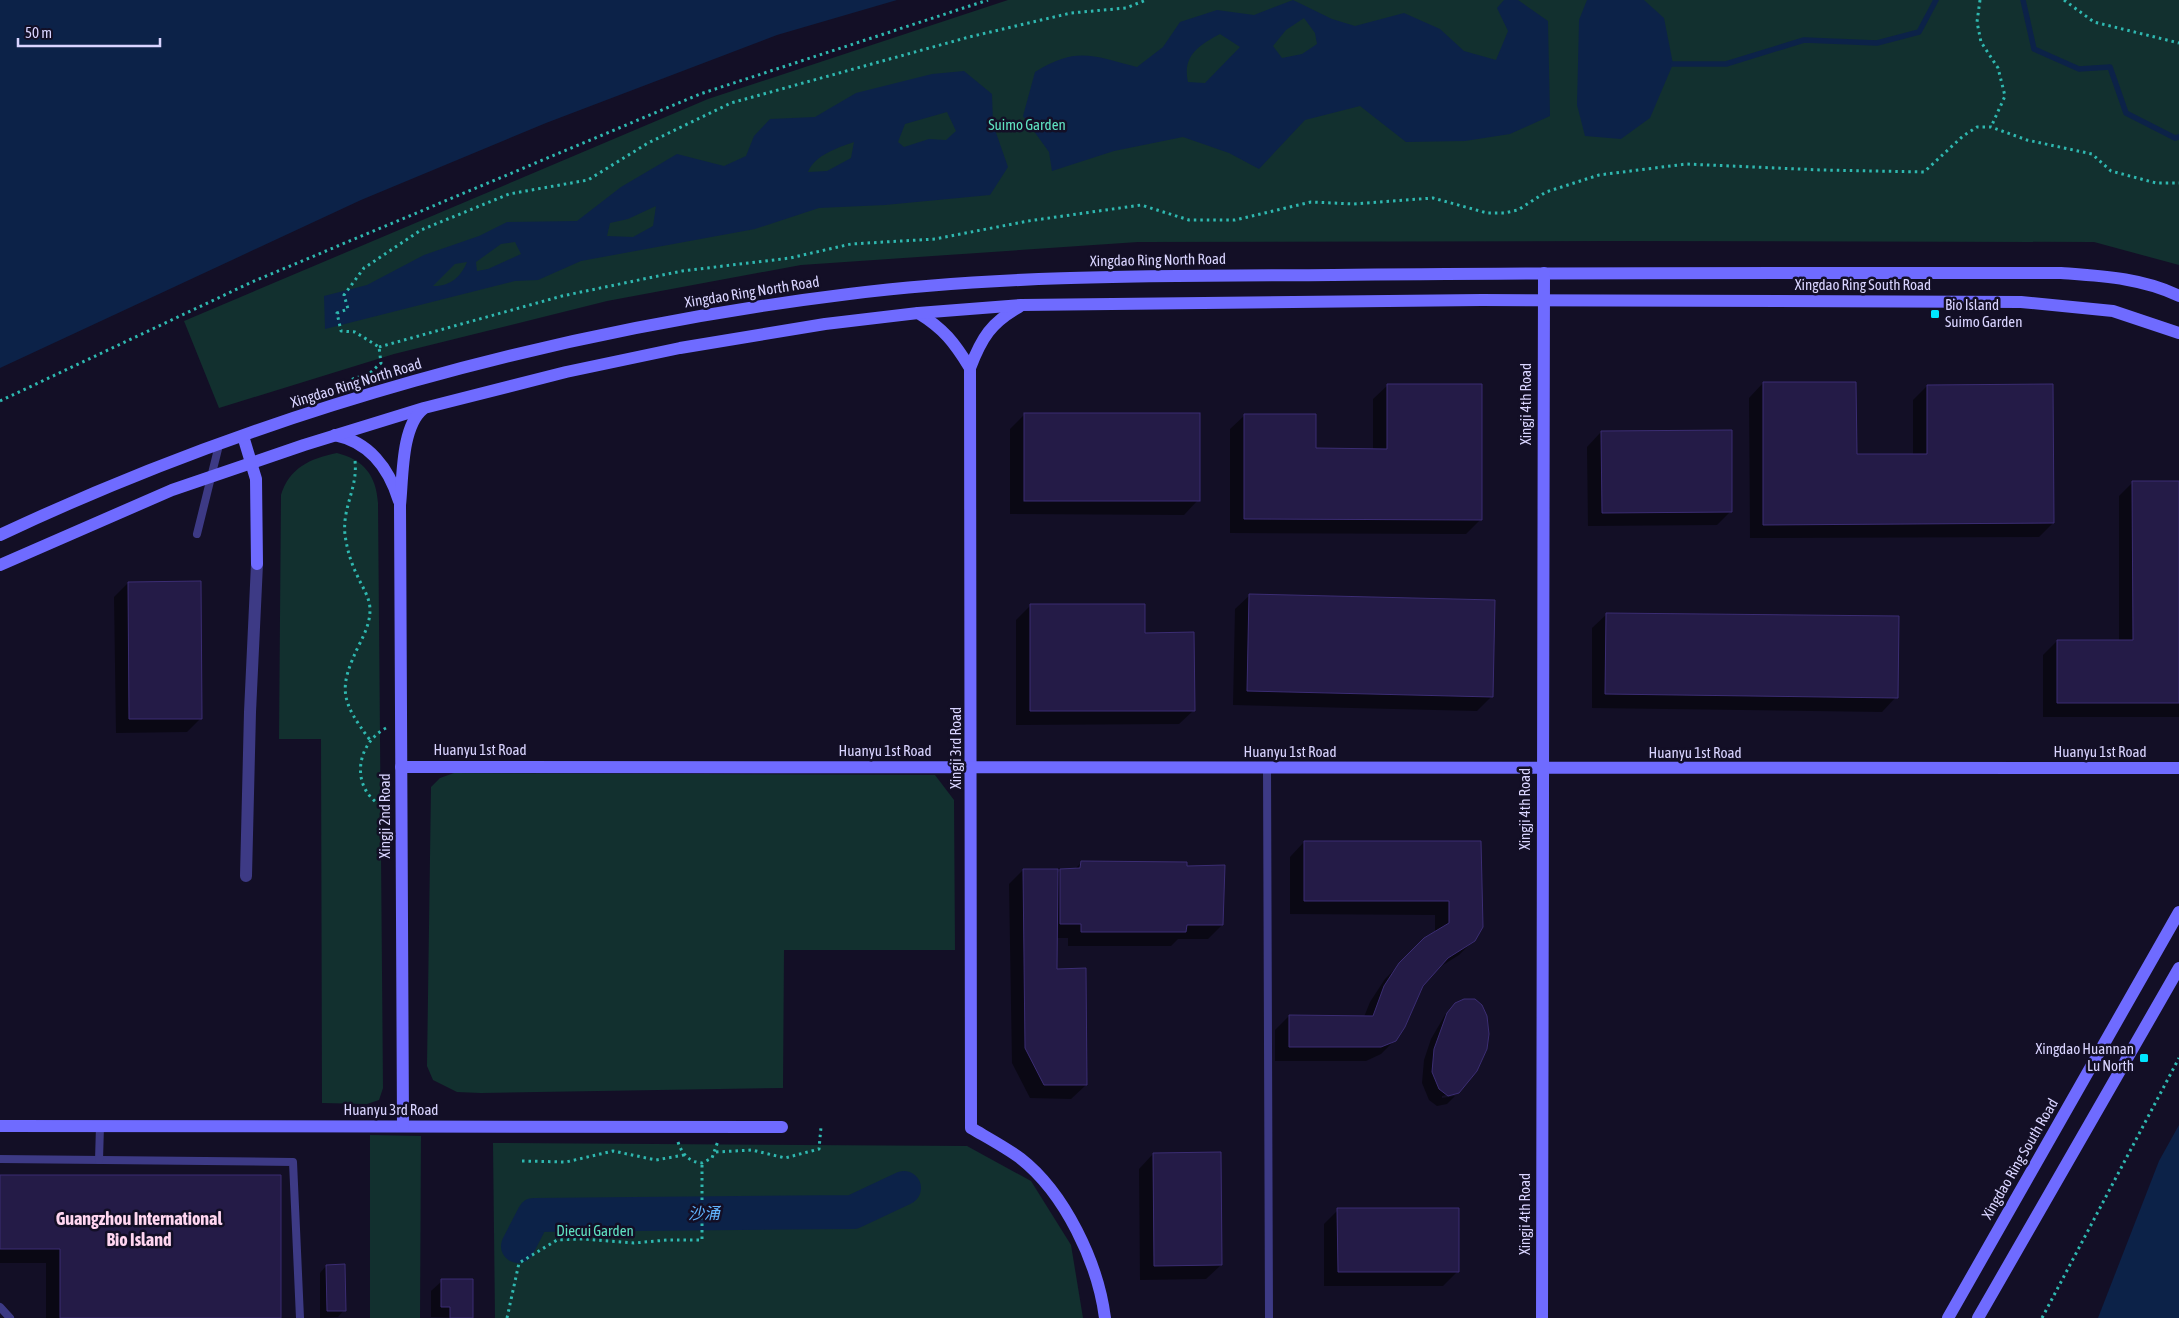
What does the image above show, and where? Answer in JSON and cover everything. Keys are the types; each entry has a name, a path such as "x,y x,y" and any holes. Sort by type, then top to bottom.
{"street":[{"name":"Xingdao Ring South Road","path":"1544,273 2061,273 2106,276 2143,283 2179,296"},
{"name":"Xingji 4th Road","path":"1542,1318 1544,273"},
{"name":"Xingdao Ring North Road","path":"0,535 159,467 355,397 484,362 651,324 849,294 977,282 1101,277 1544,273"},
{"name":"Xingdao Ring South Road","path":"1543,300 2021,302 2113,311 2179,333"},
{"path":"0,565 172,490 335,436 424,408 566,372 680,348 825,324 918,313 1021,305 1543,300"},
{"name":"Xingji 3rd Road","path":"1021,305 1002,317 991,327 979,345 970,368 971,1128 1021,1159 1047,1185 1068,1214 1090,1263 1105,1318"},
{"path":"918,313 939,326 953,340 970,368"},
{"name":"Xingji 2nd Road","path":"403,1126 400,505 405,452 410,426 417,414 424,408"},
{"path":"244,436 257,489 258,564 250,712 246,876"},
{"name":"Xingji 2nd Road","path":"335,436 350,439 378,460 390,476 400,505"},
{"name":"Huanyu 1st Road","path":"401,767 2179,768"},
{"name":"Xingdao Ring South Road","path":"1948,1318 2179,912"},
{"path":"1978,1318 2179,968"},
{"name":"Huanyu 3rd Road","path":"0,1126 782,1127"}],"lane":[{"path":"197,534 219,445"},
{"path":"1267,768 1269,1318"},
{"path":"99,1160 100,1126"},
{"path":"0,1159 293,1162 300,1318"},
{"path":"0,1307 10,1318"}],"path":[{"path":"0,401 252,282 700,94 988,0"},
{"path":"1146,0 1126,8 1071,13 969,37 731,103 648,144 588,180 509,194 421,230 364,268 344,294 348,309 337,312 341,332 355,332 379,347 562,296 682,271 790,258 851,244 935,239 1028,221 1141,205 1189,220 1235,220 1311,202 1354,204 1433,198 1486,213 1504,213 1518,210 1546,192 1599,175 1686,164 1924,172 1963,136 1976,127 1991,127 2027,140 2092,154 2111,171 2156,183 2179,183"},
{"path":"1980,0 1977,22 1982,42 1998,68 2005,96 1991,127"},
{"path":"2064,0 2094,22 2179,43"},
{"path":"355,397 350,380 370,373 381,363 379,347"},
{"path":"355,455 357,473 345,512 346,535 351,562 368,597 370,612 366,630 346,675 345,689 350,711 370,740"},
{"path":"388,726 370,740 361,760 362,783 376,802 389,809"},
{"path":"2042,1318 2179,1058"},
{"path":"676,1127 678,1144 684,1155 695,1162 702,1163 712,1158 716,1152 719,1127"},
{"path":"716,1152 752,1150 785,1158 819,1149 821,1127"},
{"path":"522,1161 566,1162 613,1151 656,1160 684,1155"},
{"path":"507,1318 519,1263 557,1240 583,1239 634,1243 667,1240 702,1240 702,1163"}],"green space":[{"name":"Suimo Garden","path":"1008,0 2179,0 2179,265 2094,242 1609,241 1138,242 801,265 607,301 394,354 219,408 184,321 708,99"},
{"path":"337,453 355,460 367,470 375,484 378,503 383,1088 379,1100 367,1104 322,1103 321,739 279,739 281,495 289,478 295,471 310,461"},
{"path":"454,773 935,775 954,800 955,950 784,950 783,1088 457,1092 433,1080 427,1066 431,787 440,778"},
{"path":"370,1135 421,1136 420,1318 370,1318"},
{"name":"Diecui Garden","path":"493,1143 967,1146 1031,1181 1071,1245 1083,1318 495,1318"}],"water":[{"path":"0,0 897,0 777,35 546,123 361,200 0,368"},
{"path":"1293,0 1332,19 1355,26 1404,13 1440,29 1464,51 1496,60 1508,31 1497,8 1504,0 1518,0 1548,21 1550,116 1510,134 1465,141 1406,142 1360,106 1305,120 1259,169 1229,153 1183,137 1114,151 1052,171 1049,152 1023,116 1035,72 1062,59 1074,56 1096,57 1137,67 1163,47 1180,22 1217,10 1254,15","holes":["1304,18 1315,33 1317,44 1302,54 1282,58 1273,46 1286,30","1220,34 1240,47 1205,83 1188,82 1187,73 1190,58 1205,42"]},
{"path":"1587,0 1644,0 1664,18 1673,64 1650,118 1621,139 1585,136 1577,105 1579,20"},
{"path":"964,71 992,94 993,124 1008,167 990,195 885,205 819,208 755,229 581,261 538,280 515,281 325,329 324,296 367,285 424,255 479,236 507,222 577,221 621,187 677,154 724,166 746,156 754,136 770,119 815,117 856,93 932,74","holes":["947,112 956,131 946,140 929,139 904,147 898,142 905,124","854,142 851,158 827,171 808,172 816,161 834,150","656,206 653,226 633,237 607,236 610,223 628,219","515,242 521,254 488,269 477,271 476,262 501,244","467,262 454,280 444,285 433,286 455,264"]},
{"path":"2179,1125 2179,1318 2098,1318 2159,1161"}],"building":[{"path":"1763,382 1856,382 1857,454 1927,454 1927,385 2053,384 2054,523 1763,525"},
{"path":"1387,384 1482,384 1482,520 1244,519 1244,414 1316,414 1316,448 1387,449"},
{"path":"1024,413 1200,413 1200,501 1024,501"},
{"path":"1732,430 1732,512 1602,513 1601,431"},
{"path":"2132,481 2179,481 2179,703 2057,703 2057,640 2133,640"},
{"path":"201,581 202,719 129,719 128,582"},
{"path":"1249,594 1495,600 1493,697 1247,691"},
{"path":"1030,604 1145,604 1145,633 1194,632 1195,711 1030,711"},
{"path":"1606,613 1899,616 1898,698 1605,694"},
{"path":"1304,841 1481,841 1483,927 1475,941 1448,958 1423,986 1405,1027 1396,1041 1381,1047 1289,1047 1289,1015 1373,1016 1384,986 1399,963 1424,938 1449,923 1449,901 1304,901"},
{"path":"1081,861 1187,862 1187,866 1225,865 1223,925 1187,925 1186,932 1081,932 1081,924 1060,924 1060,869 1080,868"},
{"path":"1023,869 1058,869 1057,969 1086,968 1087,1085 1044,1085 1025,1048"},
{"path":"1464,999 1475,999 1482,1005 1487,1016 1489,1034 1487,1049 1477,1071 1459,1093 1448,1096 1439,1089 1432,1072 1434,1049 1447,1013 1455,1003"},
{"path":"1221,1152 1222,1265 1154,1266 1153,1153"},
{"path":"0,1175 281,1175 281,1318 60,1318 60,1249 0,1249"},
{"path":"1337,1208 1459,1208 1459,1272 1338,1272"},
{"path":"345,1264 346,1311 327,1311 326,1265"},
{"path":"441,1279 473,1279 473,1318 450,1318 450,1307 441,1307"}],"waterway":[{"path":"1673,64 1726,64 1804,40 1877,43 1919,32 1936,0"},
{"path":"2023,0 2034,49 2079,69 2110,67 2126,113 2175,138 2179,137"},
{"name":"沙涌","path":"518,1246 534,1215 853,1212 904,1188"}],"place":[{"name":"Bio Island Suimo Garden","path":"1935,314"},
{"name":"Xingdao Huannan Lu North","path":"2144,1058"}],"district":[{"name":"Guangzhou International Bio Island","path":"139,1229"}]}
